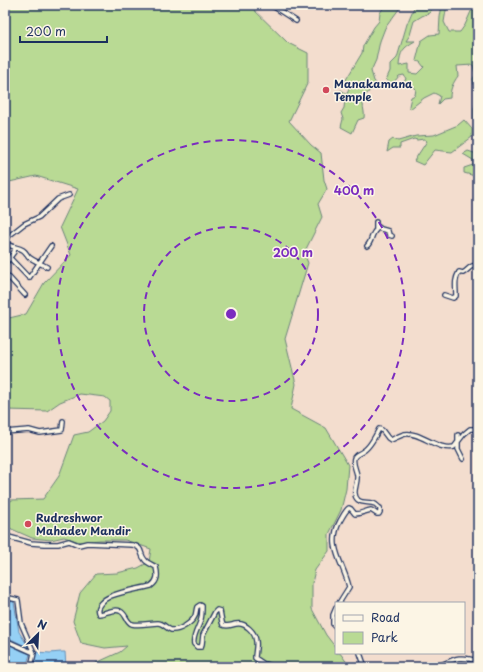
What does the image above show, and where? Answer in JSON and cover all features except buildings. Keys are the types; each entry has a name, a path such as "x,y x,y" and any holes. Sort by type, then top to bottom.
{"street":[{"path":"271,5 296,21"},
{"path":"47,267 28,256 24,251 8,245 5,241 24,224 39,217 58,199 69,195"},
{"path":"367,246 369,245 376,230 376,222"},
{"path":"377,226 388,231 389,235 392,236"},
{"path":"10,258 29,278 51,246"},
{"path":"5,264 14,252 15,247"},
{"path":"444,295 453,298 456,296 455,280 459,272 467,272 469,267 475,265 478,266"},
{"path":"5,273 25,295"},
{"path":"5,432 29,430 40,433 62,430 62,421"},
{"path":"340,602 349,587 338,560 334,543 337,526 349,508 355,514 360,514 367,510 371,510 377,514 380,512 380,508 376,504 362,502 355,496 357,476 354,463 355,456 367,448 379,429 382,430 391,440 406,433 449,448 454,447 470,429 478,429"},
{"path":"458,435 458,449 462,459"},
{"path":"5,545 6,536 31,543 44,544 58,544 69,541 79,545 137,546 141,550 145,560 156,567 158,574 155,583 151,586 110,596 99,605 97,613 102,614 118,610 121,611 131,624 138,625 159,623 170,630 176,630 192,621 196,615 197,607 200,605 202,606 202,616 199,628 193,639 194,644 197,647 201,646 203,635 215,612 219,610 223,625 228,627 236,624 247,626 257,642 255,658 264,664 286,667"},
{"path":"5,597 18,600 21,623 34,653 31,667"},
{"path":"335,610 333,615 333,624 335,626"},
{"path":"5,640 34,653"},
{"path":"360,654 364,667"},
{"path":"437,667 454,658 469,658 478,661"}],"green space":[{"path":"5,5 249,5 288,43 308,53 308,82 289,121 311,145 321,153 324,180 327,189 318,204 322,217 304,253 308,263 285,339 296,384 291,409 326,428 348,465 346,489 341,510 329,534 329,551 315,570 312,583 312,609 326,635 335,647 335,654 341,654 350,667 92,667 96,663 120,652 127,646 105,648 81,643 73,621 80,593 96,574 117,573 138,568 149,562 151,549 125,540 79,542 64,537 51,540 32,538 5,526 5,510 11,500 43,499 59,476 74,435 88,432 103,421 110,411 110,401 105,397 80,394 60,402 47,411 5,410 5,344 9,336 5,330 5,319 26,314 44,283 71,255 60,227 78,189 36,176 5,183"},
{"path":"385,5 402,5 385,28 380,41 376,60 371,71 374,81 378,85 366,95 363,104 364,118 358,120 352,133 341,127 343,119 341,113 344,108 345,99 340,94 341,90 347,94 349,89 344,83 362,53 363,46 379,21 380,13"},
{"path":"415,5 436,5 429,13 414,21 410,35 406,41 415,41 401,53 399,66 409,64 409,73 417,74 424,67 420,62 416,61 421,41 430,35 439,34 442,5 447,5 444,22 449,32 460,32 465,25 473,5 478,5 478,132 475,127 477,124 474,119 474,108 477,99 473,79 475,75 473,65 457,66 458,76 452,86 450,98 443,99 438,104 440,96 434,93 424,98 410,109 409,106 411,97 415,95 416,89 413,86 402,84 406,79 404,75 399,76 394,82 391,83 386,80 390,71 390,65 397,58 407,24"},
{"path":"464,120 472,129 472,137 452,152 435,150 423,165 414,161 427,141 424,139 414,139 400,144 400,148 393,148 387,152 389,142 393,139 398,141 416,136 434,135 458,125"},
{"path":"468,151 478,154 478,169 475,176 464,173 464,168 473,165 473,160 463,154"}],"water":[{"path":"5,600 14,602 19,632 28,646 27,647 5,636"},
{"path":"5,642 30,654 26,667 5,667"},
{"path":"36,652 65,652 66,667 33,667"}],"place":[{"name":"Manakamana Temple","path":"326,90"},
{"name":"Rudreshwor Mahadev Mandir","path":"28,524"}]}
